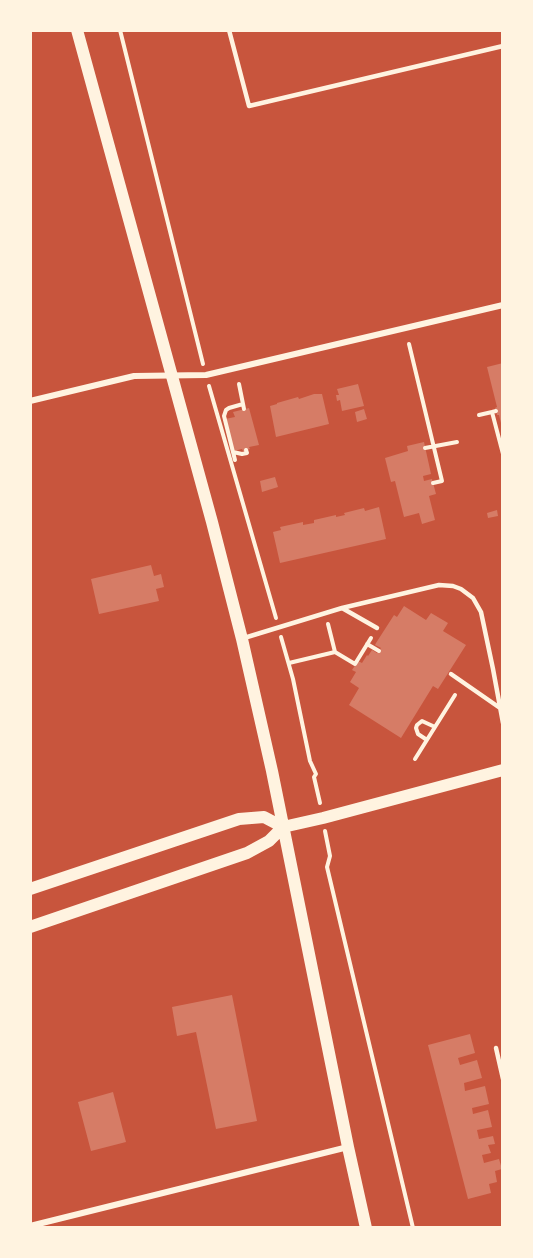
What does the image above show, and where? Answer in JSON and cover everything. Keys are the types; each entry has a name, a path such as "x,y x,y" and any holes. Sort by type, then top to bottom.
{"main road":[{"path":"77,30 242,639 366,1228"},
{"path":"30,927 247,853 270,841 283,827 503,770"},
{"path":"30,889 239,819 264,817 283,827"}],"street":[{"path":"30,401 134,376 206,375 503,305"},
{"path":"30,1226 348,1147"}],"lane":[{"path":"230,30 249,106 503,46"},
{"path":"242,639 342,608 439,585 453,586 473,598 481,612 503,723"},
{"path":"342,608 377,628"},
{"path":"451,675 500,708"},
{"path":"496,1048 503,1079"}],"path":[{"path":"120,30 201,356"},
{"path":"409,344 442,481 433,483"},
{"path":"235,460 224,419 225,412 229,408 244,407 238,384"},
{"path":"211,394 289,663 310,761 316,774"},
{"path":"479,415 494,411 503,454"},
{"path":"425,448 457,442"},
{"path":"233,452 247,453"},
{"path":"325,613 334,652"},
{"path":"289,663 334,652 355,664 377,628"},
{"path":"368,644 379,651"},
{"path":"415,759 455,695"},
{"path":"427,740 418,734 417,725 423,721 435,727"},
{"path":"328,847 330,856 327,867 412,1228"}],"building":[{"path":"503,363 502,427 495,408 497,407 487,367"},
{"path":"358,384 364,406 342,411 340,400 337,401 336,395 339,395 337,389"},
{"path":"322,394 329,424 276,437 270,406"},
{"path":"249,408 259,445 249,447 250,449 245,451 242,449 234,451 225,419 235,417 233,412"},
{"path":"364,409 367,419 357,422 355,412"},
{"path":"424,442 431,474 423,476 424,481 432,479 436,494 429,496 435,520 422,524 419,513 404,517 395,481 391,482 385,458 408,451 407,446"},
{"path":"275,477 278,487 262,492 260,481"},
{"path":"379,507 386,539 280,563 273,532 281,530 280,527 303,522 303,525 314,523 314,520 345,515 344,513 364,508 365,511"},
{"path":"497,510 498,516 488,518 487,513"},
{"path":"151,565 154,576 161,574 164,587 156,589 159,601 99,614 91,579"},
{"path":"404,606 426,620 431,613 448,623 443,631 466,645 438,689 433,686 401,738 349,705 359,688 350,682 356,672 352,670 358,661 362,663 372,650 377,653 381,648 375,645 376,643 394,615 397,617"},
{"path":"232,995 257,1121 216,1129 196,1032 177,1036 172,1007"},
{"path":"470,1034 475,1053 458,1058 460,1065 477,1060 482,1078 464,1083 465,1091 485,1086 489,1104 472,1108 473,1114 488,1110 492,1127 477,1130 479,1139 493,1136 495,1144 488,1145 491,1153 482,1155 484,1163 499,1159 502,1169 495,1171 497,1182 489,1184 491,1193 468,1199 428,1045"},
{"path":"113,1092 126,1142 91,1151 78,1102"}]}
